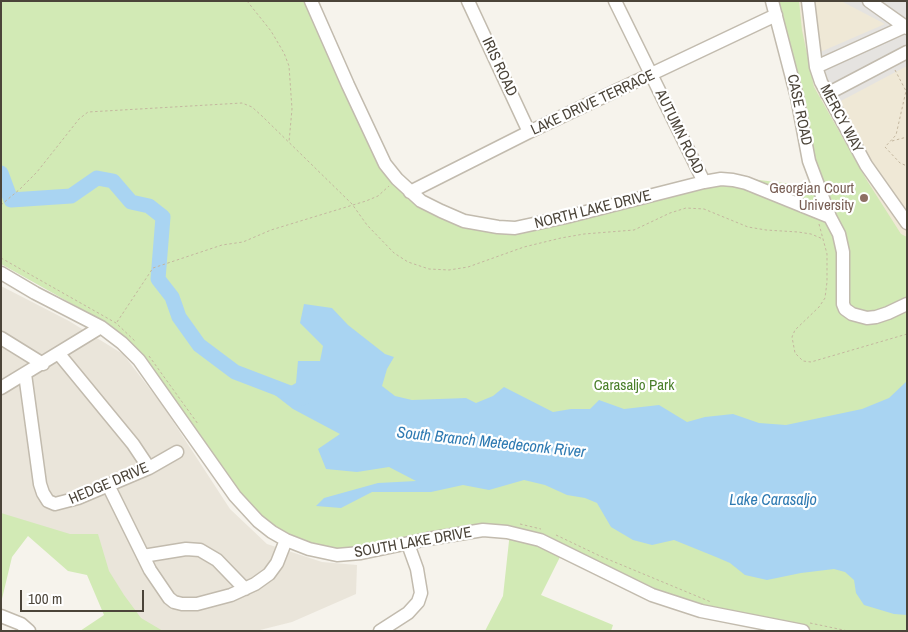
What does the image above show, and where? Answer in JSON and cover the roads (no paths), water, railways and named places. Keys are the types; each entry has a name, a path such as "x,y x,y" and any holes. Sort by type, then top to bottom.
{"street":[{"name":"NORTH LAKE DRIVE","path":"311,1 385,164 397,179 421,201 464,221 514,228 566,218 721,179 733,180 830,217"},
{"name":"IRIS ROAD","path":"468,1 529,132"},
{"name":"AUTUMN ROAD","path":"615,1 704,182"},
{"name":"CASE ROAD","path":"772,1 797,97 808,161 830,217"},
{"name":"MERCY WAY","path":"808,1 816,67 826,94 866,165 907,223"},
{"path":"869,1 906,27"},
{"name":"LAKE DRIVE TERRACE","path":"410,192 529,132 776,15"},
{"path":"816,67 906,27"},
{"path":"826,94 907,52"},
{"path":"830,217 839,234 843,252 842,297 845,309 852,314 867,318 888,313 907,304"},
{"name":"SOUTH LAKE DRIVE","path":"1,273 101,328 122,343 139,360 235,496 258,521 286,540 309,549 337,555 361,554 428,539 483,530 507,532 540,540 652,595 701,611 806,627"},
{"path":"1,388 101,328"},
{"path":"1,338 43,364"},
{"path":"59,354 133,444 149,468"},
{"name":"HEDGE DRIVE","path":"25,374 39,477 43,493 48,500 55,504 78,498 108,486 149,468 177,452"},
{"path":"108,486 143,556 169,598 174,602 197,604 231,595 255,584 269,574 277,563 286,540"},
{"path":"380,631 408,613 418,602 422,593 417,570 408,544"},
{"path":"143,556 186,549 200,550 217,560 245,589"},
{"path":"1,616 21,624 29,631"}],"water":[{"name":"Lake Carasaljo","path":"304,304 332,308 348,325 385,354 394,357 387,369 382,386 395,396 412,400 466,398 476,403 493,396 504,387 553,412 571,409 590,409 599,400 624,409 659,405 687,422 705,417 733,414 759,423 786,425 862,409 889,398 907,381 907,615 894,614 864,605 856,593 854,580 845,572 834,569 767,580 745,575 730,563 674,540 652,545 633,540 611,527 597,503 585,498 567,495 545,485 524,480 489,490 463,485 431,492 372,492 341,508 316,506 324,498 378,483 416,481 389,467 357,472 326,469 318,449 340,434 293,409 275,395 296,383 298,361 320,361 323,346 300,323"}],"waterway":[{"name":"South Branch Metedeconk River","path":"1,173 11,200 71,196 97,178 113,181 131,202 149,206 163,217 158,279 172,297 179,317 199,345 235,372 303,398"}],"place":[{"name":"Georgian Court University","path":"864,198"}],"park label":[{"name":"Carasaljo Park","path":"634,386"}]}
